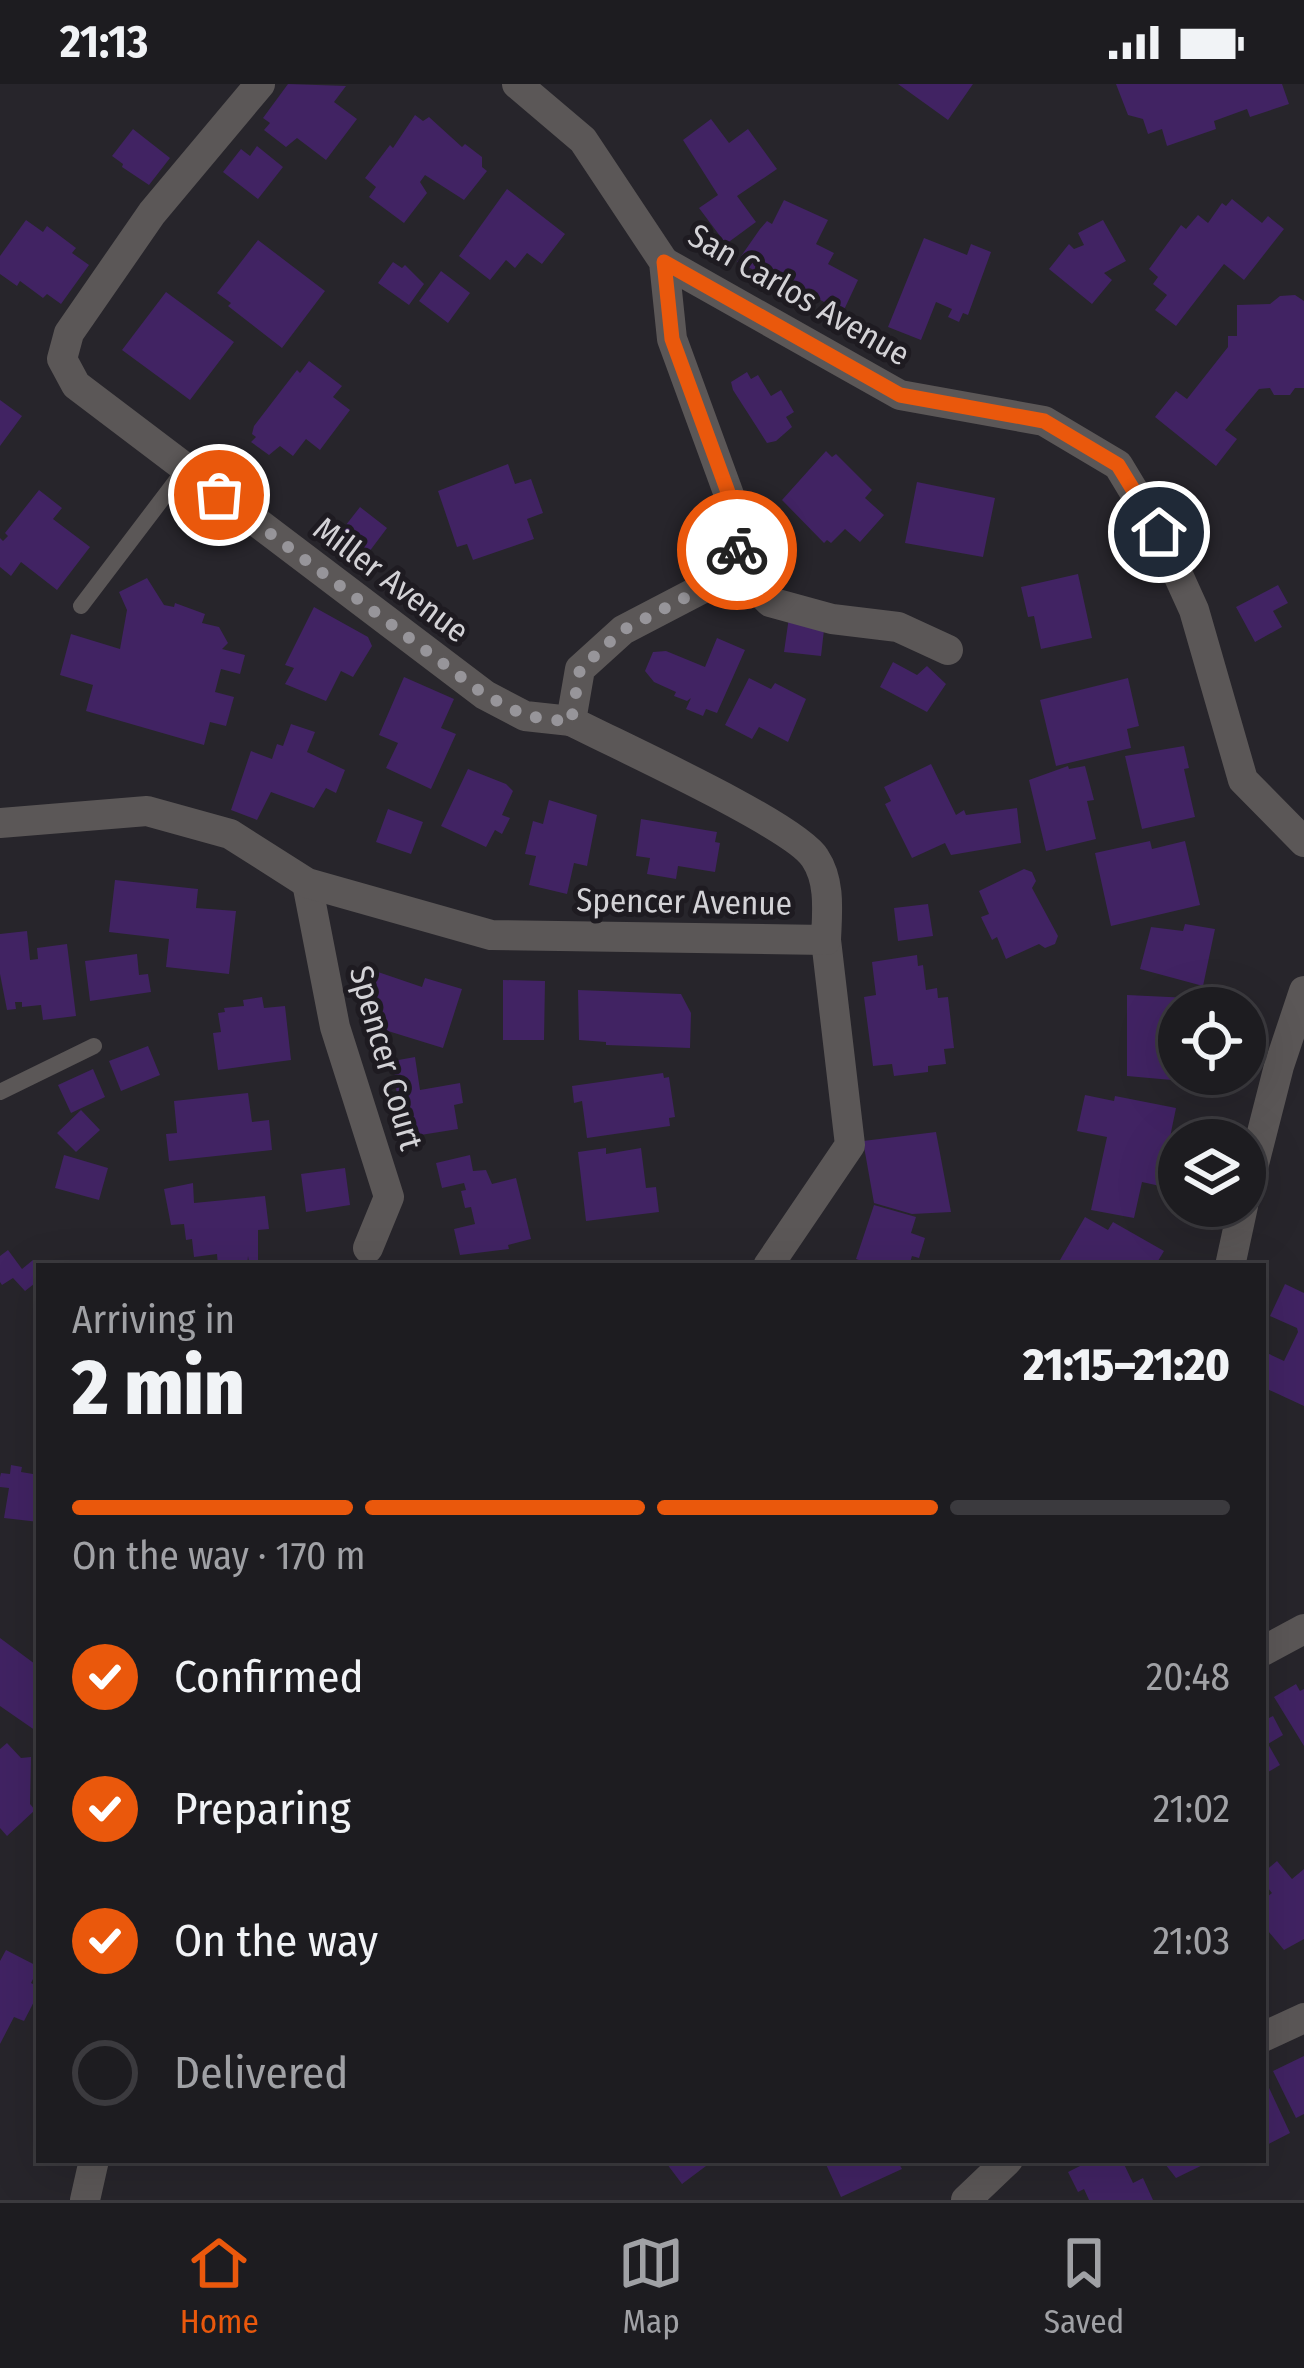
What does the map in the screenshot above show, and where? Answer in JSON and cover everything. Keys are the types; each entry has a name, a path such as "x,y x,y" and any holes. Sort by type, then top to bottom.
{"street":[{"name":"Miller Avenue","path":"260,84 152,213 69,333 62,359 76,386 485,695 526,716 571,722"},
{"name":"San Carlos Avenue","path":"518,84 583,140 664,262 900,395 1044,421 1118,465 1159,532 1194,610 1243,780 1304,842"},
{"path":"664,262 672,339 736,514 738,570 770,602 832,620 898,627 948,650"},
{"path":"571,722 580,669 623,630 738,570"},
{"name":"Spencer Avenue","path":"0,824 147,811 230,834 307,884 491,935 826,940 828,893 815,856 766,821 571,722"},
{"name":"Spencer Court","path":"307,884 334,1027 388,1197 368,1248"},
{"path":"770,1263 850,1145 826,940"},
{"path":"1265,1119 1304,992"},
{"path":"1231,1263 1239,1227"},
{"path":"1266,1649 1304,1629"},
{"path":"1266,2035 1304,2018"},
{"path":"85,2200 93,2163"},
{"path":"966,2200 1005,2163"}],"lane":[{"path":"81,606 185,469"},
{"path":"0,1092 94,1046"}],"building":[{"path":"288,84 346,86 334,102 357,119 326,160 297,138 286,147 264,130 270,123 263,118"},
{"path":"898,84 973,84 948,120"},
{"path":"1116,84 1282,84 1289,104 1250,117 1247,109 1214,121 1216,129 1167,146 1162,129 1148,134 1143,119 1128,115"},
{"path":"415,115 423,121 429,117 462,147 465,144 482,157 487,171 464,200 425,175 420,182 427,193 404,223 369,197 376,187 365,178"},
{"path":"711,119 729,143 748,129 777,169 737,196 756,222 726,244 699,208 718,195 683,140"},
{"path":"133,129 170,158 149,185 112,156"},
{"path":"257,146 283,167 258,199 223,172 241,149 250,156"},
{"path":"507,189 565,234 542,264 527,253 515,268 506,260 490,280 459,256"},
{"path":"1232,199 1262,223 1268,216 1284,229 1244,280 1224,264 1176,326 1155,310 1167,295 1153,284 1158,277 1149,269 1181,225 1186,229 1198,215 1208,223 1222,203 1226,206"},
{"path":"784,200 828,220 816,244 834,253 828,264 858,280 843,312 758,267 756,271 737,262 767,221 772,224"},
{"path":"26,220 43,232 47,226 76,248 72,253 89,265 61,304 0,274 0,256"},
{"path":"1103,220 1126,261 1104,273 1112,280 1092,304 1049,269 1069,244 1074,249 1084,245 1078,233"},
{"path":"924,238 967,255 971,244 991,252 968,315 963,313 959,322 948,317 952,309 936,302 921,340 888,327"},
{"path":"258,240 325,291 282,348 217,293"},
{"path":"393,262 402,268 405,265 424,284 409,305 378,283"},
{"path":"441,271 470,293 448,323 419,301"},
{"path":"166,292 234,342 190,400 122,350"},
{"path":"1295,295 1304,301 1304,388 1295,388 1290,395 1259,389 1225,430 1237,439 1216,466 1155,417 1176,391 1187,399 1228,347 1228,336 1237,336 1237,305 1270,304 1280,296"},
{"path":"309,361 342,386 333,397 350,410 320,450 306,439 293,456 280,446 269,455 251,442 256,437 254,426"},
{"path":"747,372 751,379 758,375 771,396 781,390 794,412 786,417 792,427 776,441 767,443 733,390 731,382"},
{"path":"0,400 22,416 0,446"},
{"path":"826,451 832,457 836,454 872,490 865,498 884,515 860,542 845,529 831,543 824,543 782,500"},
{"path":"508,464 515,484 531,479 543,513 527,519 534,539 473,560 467,544 457,547 438,491"},
{"path":"917,482 995,498 983,557 905,543"},
{"path":"39,490 62,508 53,519 90,547 57,590 21,562 11,576 0,567 0,538 3,541 8,536 5,533"},
{"path":"360,507 387,528 363,560 335,539"},
{"path":"1078,574 1092,638 1041,649 1021,587"},
{"path":"147,578 164,605 174,607 175,603 205,614 202,623 219,627 228,643 222,649 245,655 240,674 221,669 215,692 234,697 226,726 210,722 204,745 86,711 93,685 60,675 71,634 120,649 127,610 119,592"},
{"path":"1278,585 1288,603 1273,611 1282,627 1255,642 1236,607"},
{"path":"314,607 368,637 372,646 353,677 341,671 326,701 285,684 294,668 285,665"},
{"path":"789,617 825,621 821,656 784,652"},
{"path":"717,638 745,650 717,713 706,709 703,716 686,709 691,698 674,696 676,692 654,682 645,671 653,652 666,651 705,667"},
{"path":"893,662 917,675 927,666 946,684 927,712 880,687"},
{"path":"404,677 454,699 441,728 456,734 431,789 386,768 398,743 379,735"},
{"path":"749,678 771,689 775,683 806,699 788,742 759,727 752,739 725,725"},
{"path":"1128,678 1139,726 1127,729 1131,748 1056,766 1040,700"},
{"path":"291,724 315,732 307,752 345,770 336,793 326,788 314,808 271,792 257,820 231,810 251,751 272,759"},
{"path":"1184,746 1195,817 1142,829 1125,756"},
{"path":"931,764 956,815 964,810 966,815 1017,808 1021,843 951,855 945,843 912,858 885,804 891,801 884,787"},
{"path":"1068,766 1085,766 1094,800 1087,801 1096,839 1046,851 1029,780"},
{"path":"468,769 513,791 502,815 510,818 502,834 495,830 486,847 441,826"},
{"path":"549,800 597,815 587,866 574,863 567,894 529,885 536,856 525,854 533,821 543,824"},
{"path":"388,809 423,822 411,854 376,842"},
{"path":"641,819 717,832 715,872 678,866 676,879 647,874 650,858 636,856"},
{"path":"1150,841 1152,849 1185,841 1200,905 1111,926 1095,853"},
{"path":"1024,869 1032,872 1036,881 1032,888 1058,936 1055,944 1045,948 1039,944 1006,959 981,917 989,914 979,891"},
{"path":"115,880 198,889 196,908 236,911 229,974 166,967 169,939 109,932"},
{"path":"928,904 933,936 898,941 894,908"},
{"path":"1185,924 1215,929 1203,986 1140,969 1151,927 1183,931"},
{"path":"27,931 30,960 38,959 37,948 67,944 76,1016 43,1020 41,1005 22,1007 22,1002 7,1010 0,974 0,934"},
{"path":"137,954 139,975 148,974 151,992 90,1001 85,961"},
{"path":"917,955 926,990 937,988 938,998 948,997 954,1048 944,1049 946,1064 928,1066 928,1072 894,1076 892,1064 873,1066 864,997 876,995 872,962"},
{"path":"378,972 422,987 425,978 462,989 443,1048 362,1023"},
{"path":"503,980 545,981 544,1040 503,1040"},
{"path":"578,990 681,994 691,1013 690,1048 579,1040"},
{"path":"1127,995 1158,996 1158,1079 1127,1076"},
{"path":"262,997 264,1008 285,1006 291,1060 218,1070 213,1033 221,1032 218,1013 244,1006 243,1000"},
{"path":"148,1046 160,1075 121,1091 109,1061"},
{"path":"415,1057 420,1090 460,1083 463,1103 454,1105 458,1129 402,1138 393,1061"},
{"path":"93,1069 105,1097 71,1113 58,1085"},
{"path":"663,1073 664,1078 669,1077 675,1117 669,1118 670,1126 587,1138 582,1101 574,1103 572,1086"},
{"path":"248,1093 252,1122 269,1120 272,1150 169,1161 166,1134 177,1133 174,1101"},
{"path":"1085,1095 1176,1108 1174,1119 1158,1119 1158,1186 1142,1182 1134,1218 1091,1210 1107,1137 1077,1131"},
{"path":"81,1110 100,1130 76,1152 57,1133"},
{"path":"936,1132 951,1212 912,1214 874,1203 863,1141"},
{"path":"606,1148 606,1154 641,1148 646,1188 656,1187 659,1212 586,1221 578,1152"},
{"path":"64,1155 108,1168 99,1200 55,1188"},
{"path":"470,1155 473,1171 486,1170 492,1184 516,1178 531,1239 508,1245 509,1249 460,1255 454,1229 475,1224 471,1207 465,1208 464,1183 442,1188 436,1163"},
{"path":"345,1168 350,1205 306,1212 301,1174"},
{"path":"193,1183 194,1203 265,1196 269,1229 258,1230 258,1261 249,1262 248,1256 247,1263 218,1263 217,1254 194,1257 184,1224 171,1225 164,1189"},
{"path":"874,1205 916,1217 911,1233 925,1238 919,1258 912,1256 910,1263 856,1259"},
{"path":"1085,1217 1108,1230 1113,1222 1164,1251 1157,1263 1060,1260"},
{"path":"8,1250 22,1269 33,1260 36,1282 25,1291 13,1278 2,1285 0,1256"},
{"path":"1285,1284 1304,1293 1304,1406 1266,1388 1267,1353 1284,1361 1298,1332 1270,1316"},
{"path":"11,1465 36,1474 36,1522 4,1518 9,1488 0,1487 0,1477 10,1474"},
{"path":"0,1638 36,1665 36,1731 0,1706"},
{"path":"1296,1684 1300,1691 1304,1689 1304,1746 1274,1697"},
{"path":"1273,1716 1283,1735 1268,1744 1280,1765 1266,1773 1266,1720"},
{"path":"7,1743 21,1758 31,1757 30,1804 35,1810 7,1836 0,1828 0,1749"},
{"path":"1277,1861 1292,1879 1304,1869 1304,1939 1284,1950 1266,1929 1266,1898 1272,1893 1266,1886 1266,1870"},
{"path":"6,1950 36,1965 31,1983 36,1986 36,1998 24,2021 14,2017 0,2044 0,1961"},
{"path":"1304,2056 1304,2114 1296,2118 1273,2071"},
{"path":"1266,2081 1290,2133 1266,2145"},
{"path":"666,2163 710,2163 682,2184"},
{"path":"825,2163 899,2163 902,2169 841,2197"},
{"path":"1086,2163 1123,2163 1133,2183 1143,2178 1153,2200 1089,2200 1084,2189 1078,2192 1068,2172"},
{"path":"1164,2163 1207,2163 1176,2178"}],"way so far":[{"path":"219,495 485,695 526,716 571,722 580,669 623,630 738,570 737,550"}],"route":[{"path":"737,550 736,514 672,339 664,262 900,395 1044,421 1118,465 1159,532"}]}
